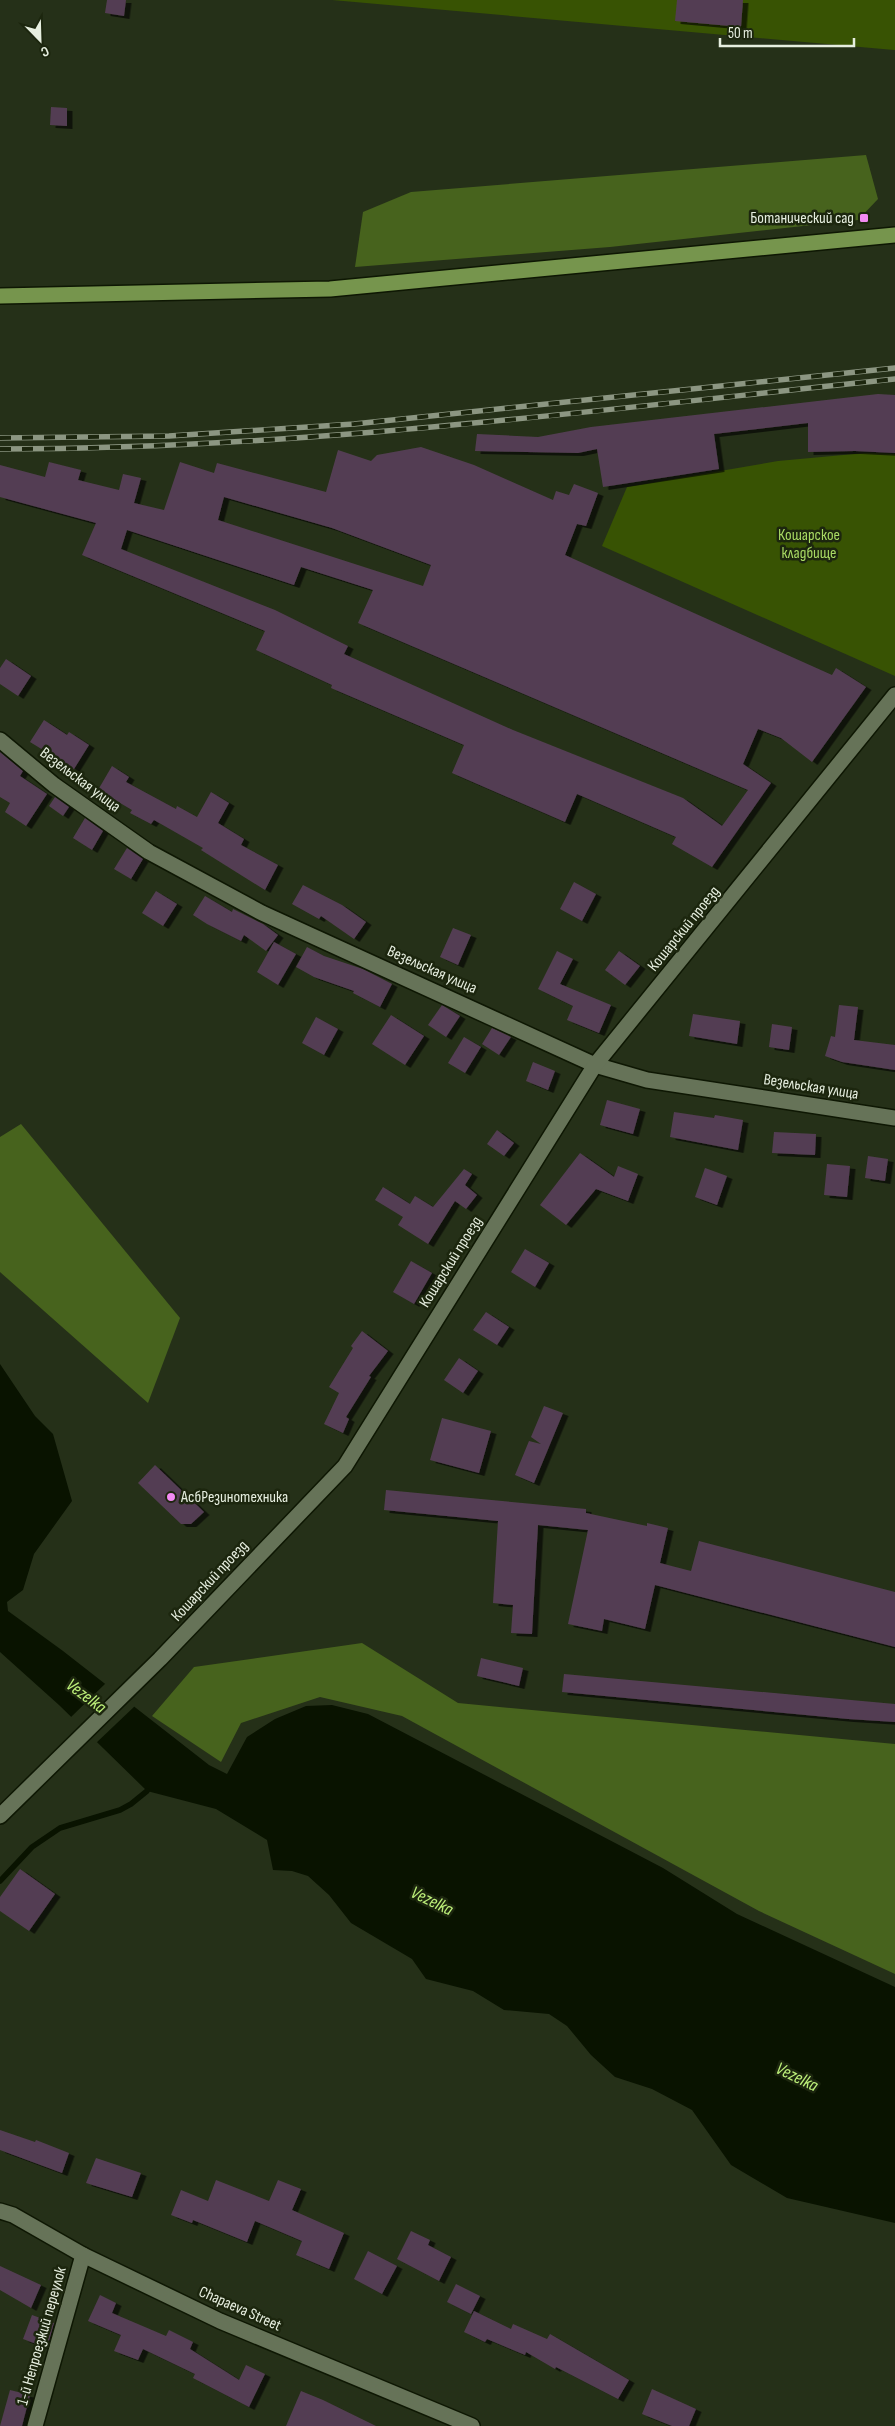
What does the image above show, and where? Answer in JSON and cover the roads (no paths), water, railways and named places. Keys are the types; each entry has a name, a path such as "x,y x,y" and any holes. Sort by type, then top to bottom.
{"main road":[{"path":"0,296 330,289 776,248 895,235"}],"street":[{"name":"Кошарский проезд","path":"0,1816 160,1660 345,1466 595,1065 895,695"},
{"name":"Везельская улица","path":"0,740 54,785 149,852 262,913 595,1065 647,1080 895,1118"},
{"name":"Chapaeva Street","path":"0,2211 13,2215 83,2255 220,2320 472,2426"},
{"name":"1-й Непроезжий переулок","path":"35,2426 83,2255"}],"water":[{"name":"Vezelka","path":"0,1364 35,1416 53,1434 72,1501 34,1554 23,1590 7,1602 8,1611 63,1651 209,1765 227,1774 247,1737 275,1719 306,1706 332,1705 368,1714 663,1868 737,1914 895,1987 895,2223 787,2198 731,2165 692,2110 652,2089 615,2077 591,2055 567,2026 549,2014 504,2010 473,1991 426,1979 412,1959 351,1923 329,1895 308,1876 292,1871 273,1870 267,1840 216,1809 147,1791 59,1705 0,1652"}],"waterway":[{"path":"0,1881 32,1847 60,1828 120,1810 147,1791"}],"railway":[{"path":"0,438 169,436 354,424 895,368"},
{"path":"0,449 112,447 336,435 560,415 895,379"}],"place":[{"name":"Ботанический сад","path":"864,218"},
{"name":"АсбРезинотехника","path":"171,1497"}],"park label":[{"name":"Кошарское кладбище","path":"809,544"}]}
